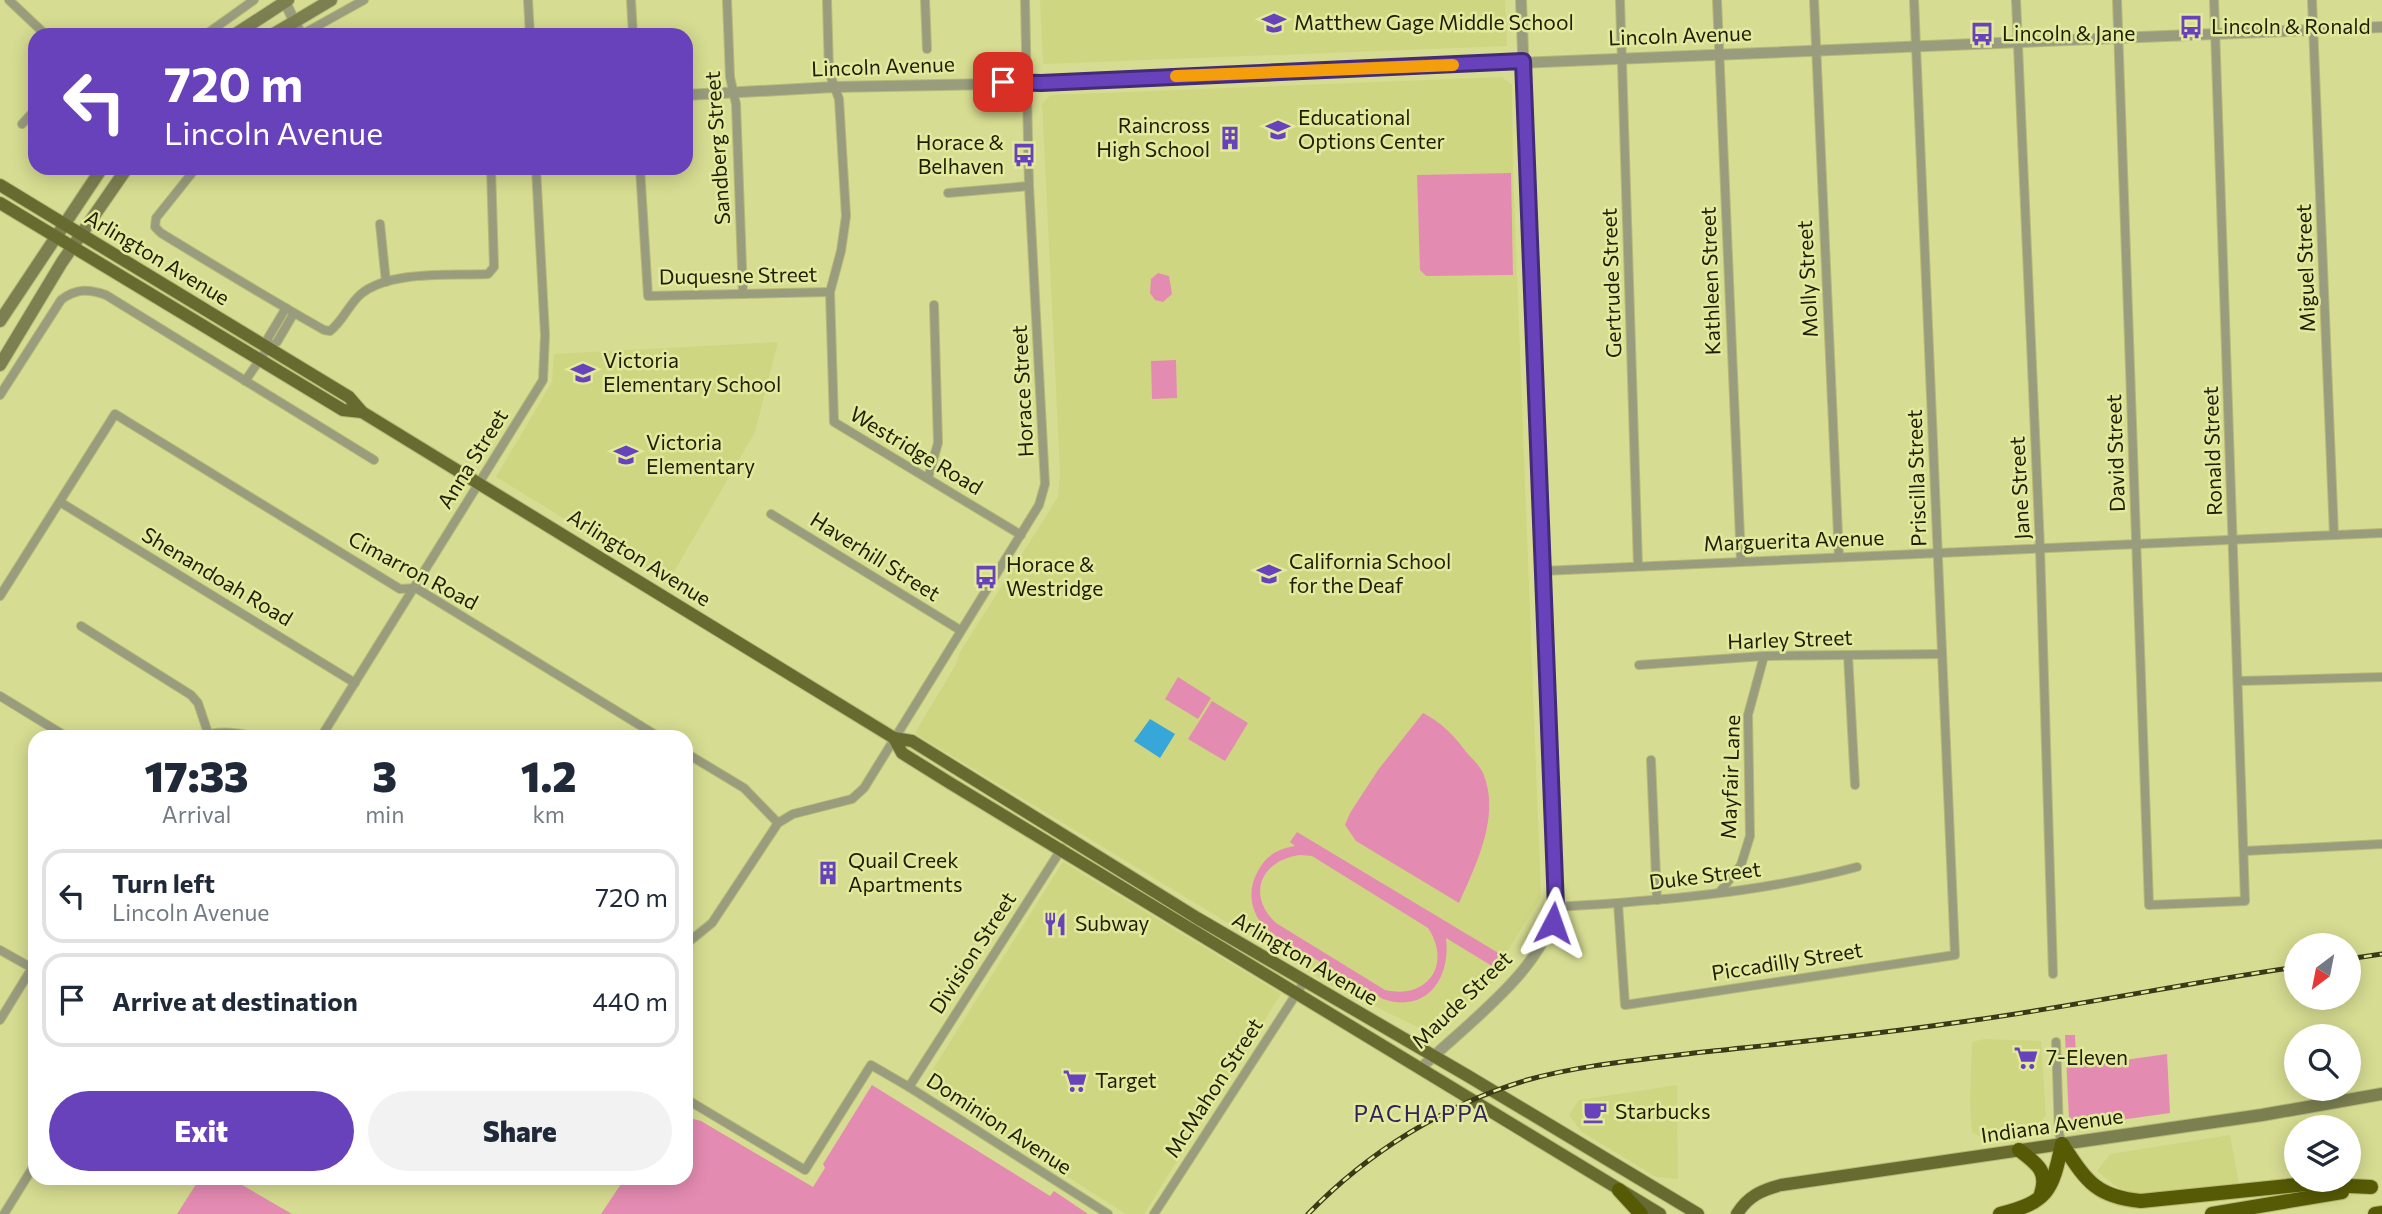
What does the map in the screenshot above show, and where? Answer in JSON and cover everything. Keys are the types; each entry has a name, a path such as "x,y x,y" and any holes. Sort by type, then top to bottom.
{"highway":[{"path":"2062,1144 2080,1170 2104,1194 2125,1200 2141,1201 2307,1184 2377,1186"},
{"path":"2000,1214 2027,1207 2039,1199 2056,1173 2062,1144"},
{"path":"2019,1150 2032,1159 2042,1171 2045,1182 2039,1199"},
{"path":"2212,1214 2377,1186"},
{"path":"1619,1190 1641,1214"},
{"path":"2375,1214 2382,1213"}],"main road":[{"path":"283,28 331,0"},
{"path":"245,28 286,1"},
{"path":"0,321 97,175"},
{"path":"0,365 80,234 123,175"},
{"name":"Arlington Avenue","path":"0,184 349,397 362,412 894,738 912,741 1304,982 1698,1214"},
{"name":"Arlington Avenue","path":"0,203 343,410 362,412"},
{"name":"Arlington Avenue","path":"894,738 902,753 1660,1214"},
{"name":"Indiana Avenue","path":"1737,1214 1755,1194 1781,1185 2262,1115 2382,1094"}],"street":[{"path":"9,0 39,28"},
{"path":"215,28 254,0"},
{"path":"314,28 364,0"},
{"path":"528,0 530,28"},
{"path":"631,0 633,28"},
{"name":"Sandberg Street","path":"727,0 743,294"},
{"name":"Westridge Road","path":"827,0 829,72 839,99 846,216 841,251 830,292 834,422 1021,535"},
{"path":"925,0 927,49"},
{"name":"Horace Street","path":"778,823 793,814 852,799 864,788 1039,505 1045,484 1030,186 1025,0"},
{"name":"Maude Street","path":"1420,1069 1520,975 1546,938 1556,907 1521,0"},
{"name":"Gertrude Street","path":"1620,0 1638,566"},
{"name":"Kathleen Street","path":"1717,0 1741,561"},
{"name":"Molly Street","path":"1814,0 1839,557"},
{"name":"Priscilla Street","path":"1914,0 1955,955"},
{"name":"Jane Street","path":"2016,0 2040,548 2053,974"},
{"name":"David Street","path":"2117,0 2149,905 2245,901"},
{"name":"Ronald Street","path":"2214,0 2245,901"},
{"name":"Miguel Street","path":"2312,0 2334,536"},
{"path":"286,1 298,28"},
{"name":"Lincoln Avenue","path":"693,95 834,87 1028,81 1041,83 2382,27"},
{"path":"22,124 28,118"},
{"path":"190,175 156,218 155,227 294,313 330,331 362,294 386,282 397,279 488,274 492,271 495,267 491,175"},
{"name":"Anna Street","path":"325,730 543,380 545,335 536,175"},
{"name":"Duquesne Street","path":"640,175 648,296 830,292"},
{"path":"948,193 1030,186"},
{"path":"380,224 386,282"},
{"path":"0,395 56,307 76,291 92,290 106,295 374,460"},
{"path":"928,478 938,443 934,305"},
{"path":"268,348 268,338 286,308"},
{"path":"245,381 268,348 277,342 294,313"},
{"name":"Cimarron Road","path":"60,502 115,414 400,589 416,588 648,730"},
{"path":"0,596 60,502"},
{"name":"Shenandoah Road","path":"60,502 355,683"},
{"name":"Haverhill Street","path":"771,514 960,630"},
{"name":"Marguerita Avenue","path":"1543,571 2382,533"},
{"path":"81,626 191,695 198,703 207,730"},
{"name":"Harley Street","path":"1639,665 1764,656 1942,653"},
{"path":"1848,655 1855,785"},
{"name":"Mayfair Lane","path":"1718,893 1741,865 1750,836 1748,715 1764,656"},
{"path":"2239,681 2382,677"},
{"path":"0,696 56,730"},
{"path":"693,757 744,789 778,823 712,923 693,938"},
{"path":"1651,760 1657,901"},
{"name":"Division Street","path":"909,1087 1068,838"},
{"path":"2245,851 2382,844"},
{"name":"Duke Street","path":"1556,907 1657,901 1718,893 1805,880 1857,867"},
{"name":"Piccadilly Street","path":"1618,903 1625,1005 1955,955"},
{"path":"0,950 28,962"},
{"path":"0,1020 28,975"},
{"name":"McMahon Street","path":"1154,1214 1304,982"},
{"path":"2056,1042 2059,1133 2062,1144"},
{"name":"Dominion Avenue","path":"693,1103 805,1170 871,1065 1108,1214"},
{"path":"2,1214 28,1175"}],"shaded area":[{"name":"Matthew Gage Middle School","path":"1040,0 1505,0 1507,46 1043,64"},
{"name":"California School for the Deaf","path":"1502,77 1512,85 1541,897 1505,955 1514,961 1511,966 1434,1035 1329,984 916,734 916,731 955,666 960,652 1058,497 1060,471 1042,103 1051,95"},
{"path":"1511,173 1513,275 1426,276 1420,270 1417,175"},
{"path":"1158,273 1169,276 1172,294 1163,302 1155,300 1150,293 1151,279"},
{"name":"Victoria Elementary","path":"778,342 755,432 668,582 496,477 552,382 554,354"},
{"path":"1176,360 1177,398 1152,399 1151,361"},
{"path":"1178,677 1211,698 1198,719 1165,699"},
{"path":"1212,701 1248,723 1225,761 1188,739"},
{"path":"1423,713 1454,737 1483,773 1488,789 1488,823 1484,840 1459,903 1356,841 1345,825 1378,770"},
{"path":"1297,832 1500,954 1492,966 1446,938 1444,967 1433,989 1424,997 1412,1001 1383,999 1283,941 1258,918 1252,899 1254,879 1268,858 1277,851 1295,846 1290,842","holes":["1312,856 1428,928 1435,941 1437,954 1432,976 1424,984 1413,990 1385,990 1276,923 1262,901 1262,880 1267,871 1287,858"]},
{"path":"1063,862 1281,994 1144,1214 1126,1214 923,1085"},
{"path":"2065,1035 2075,1035 2076,1057 2081,1058 2082,1066 2167,1054 2170,1113 2077,1126 2069,1119"},
{"path":"1984,1039 2041,1041 2046,1116 2040,1122 2016,1132 1981,1137 1972,1132 1972,1042"},
{"path":"872,1085 1050,1196 1054,1191 1088,1214 601,1214 620,1185 693,1185 693,1119 813,1187 825,1168 823,1164"},
{"path":"1677,1085 1678,1179 1656,1177 1582,1132 1569,1115 1579,1100"},
{"path":"2230,1135 2239,1184 2126,1194 2097,1171 2110,1154"},
{"path":"196,1185 242,1185 292,1214 177,1214"}],"water":[{"path":"1150,719 1175,734 1160,758 1134,741"}],"railway":[{"path":"2361,957 2382,954"},
{"path":"1308,1214 1356,1170 1409,1133 1466,1103 1527,1080 1631,1061 1990,1018 2284,969"}],"slow traffic":[{"path":"1176,76 1453,65"}],"place":[{"name":"Matthew Gage Middle School","path":"1274,23"},
{"name":"Lincoln & Ronald","path":"2191,27"},
{"name":"Lincoln & Jane","path":"1982,34"},
{"name":"Educational Options Center","path":"1278,130"},
{"name":"Raincross High School","path":"1230,138"},
{"name":"Horace & Belhaven","path":"1024,155"},
{"name":"Victoria Elementary School","path":"583,373"},
{"name":"Victoria Elementary","path":"626,455"},
{"name":"California School for the Deaf","path":"1269,574"},
{"name":"Horace & Westridge","path":"986,577"},
{"name":"Quail Creek Apartments","path":"828,873"},
{"name":"Subway","path":"1055,924"},
{"name":"7-Eleven","path":"2026,1058"},
{"name":"Target","path":"1075,1081"},
{"name":"Starbucks","path":"1595,1112"}],"district":[{"name":"PACHAPPA","path":"1422,1114"}],"route":[{"path":"1003,82 1041,83 1523,61 1556,907 1553,923"}]}
